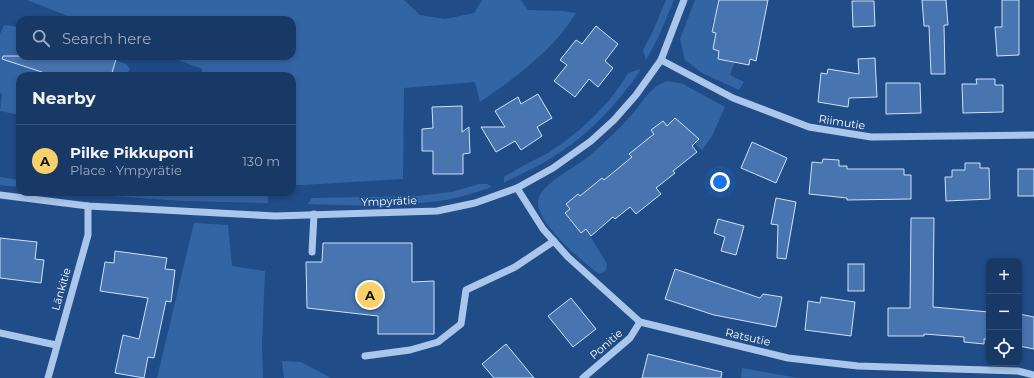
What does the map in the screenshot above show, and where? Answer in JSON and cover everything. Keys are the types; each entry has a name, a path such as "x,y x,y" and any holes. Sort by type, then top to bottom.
{"street":[{"name":"Ympyrätie","path":"0,195 88,206 275,216 436,211 476,202 517,188 553,168 591,141 614,120 636,95 661,60 684,0"},
{"name":"Riimutie","path":"661,60 733,98 809,127 871,137 1034,135"},
{"name":"Ratsutie","path":"517,188 543,228 568,257 640,322 788,358 858,366 1018,371 1034,375"},
{"name":"Länkitie","path":"48,378 88,234 88,206"},
{"path":"312,252 314,214"},
{"path":"365,356 410,350 438,342 461,324 466,290 515,267 554,241"},
{"name":"Ponitie","path":"583,378 630,338 640,322"},
{"path":"0,333 56,345"}],"shaded area":[{"path":"27,0 404,0 420,15 445,19 474,13 482,0 521,0 528,10 576,13 567,27 545,51 520,73 480,102 475,82 404,88 403,179 302,185 296,185 296,72 202,72 202,69 178,60 296,60 296,16 68,16"},
{"path":"666,0 674,0 658,38 646,60 643,50"},
{"path":"695,0 724,0 719,1 716,13 719,22 713,20 711,32 716,33 713,49 719,51 718,59 735,62 730,75 744,82 739,90 702,73 685,60 680,39"},
{"path":"4,25 16,26 16,60 20,60 19,65 41,72 16,72 16,114 0,111 2,94 0,93 0,34"},
{"path":"116,60 126,64 130,69 128,72 112,72"},
{"path":"641,69 602,118 578,139 547,161 504,183 504,177 548,153 571,137 603,107 621,85 628,73"},
{"path":"667,81 683,84 725,107 712,136 702,150 695,144 699,139 675,118 667,126 663,121 651,130 657,138 642,143 629,154 635,161 632,164 628,160 609,175 613,180 608,184 602,178 591,187 583,200 578,194 566,204 570,209 565,214 581,233 586,229 607,264 606,271 599,274 561,241 544,220 539,210 538,201 540,195 545,188 559,176 589,156 629,118 655,87"},
{"path":"0,177 16,179 16,187 0,185"},
{"path":"479,184 487,184 492,187 467,195 433,202 397,205 308,204 312,198 417,196 452,192"},
{"path":"113,196 268,196 268,203 182,201"},
{"path":"194,223 228,225 232,266 265,271 262,344 263,378 157,378"},
{"path":"282,361 301,362 331,378 284,378"},
{"path":"742,368 798,378 741,378"}],"building":[{"path":"719,0 768,0 756,61 750,59 749,65 718,59 719,51 713,49 716,33 712,32"},
{"path":"922,0 946,0 948,25 944,25 945,74 931,74 929,26 924,26"},
{"path":"1002,0 1019,0 1019,55 997,56 995,27 1002,27"},
{"path":"852,1 874,1 875,26 853,27"},
{"path":"596,26 618,44 605,61 613,68 598,87 589,79 575,97 554,81 567,65 560,60 576,40 582,44"},
{"path":"3,56 16,56 16,60 116,60 112,72 42,72 2,59"},
{"path":"875,58 877,97 849,98 848,107 818,102 821,73 827,74 828,69 859,74 858,59"},
{"path":"976,79 995,79 995,85 1003,85 1003,112 963,113 962,84 977,84"},
{"path":"886,83 920,83 921,113 886,114"},
{"path":"538,94 552,118 537,127 542,136 521,150 515,141 496,152 481,127 505,127 495,111 518,97 521,104"},
{"path":"462,106 462,132 469,127 470,153 463,154 463,174 433,174 433,151 422,151 422,129 433,128 432,107"},
{"path":"675,118 699,139 692,146 697,152 673,171 675,173 656,188 661,194 636,214 630,207 615,219 613,217 591,236 586,229 581,233 565,213 570,209 566,204 578,194 580,196 602,178 604,180 632,157 629,154 654,134 651,130 663,121 667,126"},
{"path":"752,142 787,158 776,183 741,168"},
{"path":"823,159 839,160 839,166 847,166 847,169 904,169 904,175 911,175 911,199 847,200 847,198 809,194 812,162 822,163"},
{"path":"965,163 980,163 980,168 989,168 990,199 946,201 945,177 952,177 952,170 965,170"},
{"path":"1018,169 1034,169 1034,196 1018,196"},
{"path":"776,198 796,202 786,259 777,258 778,225 771,224"},
{"path":"911,218 934,218 933,307 986,312 986,339 984,339 984,344 964,342 964,337 924,334 924,336 888,336 888,308 910,308"},
{"path":"718,219 744,226 736,255 721,251 725,237 714,233"},
{"path":"0,238 37,242 35,259 44,260 41,283 0,278"},
{"path":"323,243 412,243 412,282 434,281 434,334 378,334 378,316 307,308 306,262 322,262"},
{"path":"115,251 167,258 165,269 175,270 171,302 166,301 154,358 148,357 144,378 115,373 123,335 139,339 148,298 100,291 105,262 114,263"},
{"path":"848,264 864,264 864,291 848,291"},
{"path":"675,269 760,298 763,294 782,297 776,327 714,315 665,299"},
{"path":"821,297 855,302 851,336 805,330 808,301 820,303"},
{"path":"571,298 596,329 573,347 548,316"},
{"path":"1022,315 1034,317 1034,349 1022,347"},
{"path":"506,344 534,378 494,378 482,364"},
{"path":"648,354 722,372 721,378 642,378"}],"place":[{"name":"Pilke Pikkuponi","path":"370,295"}]}
